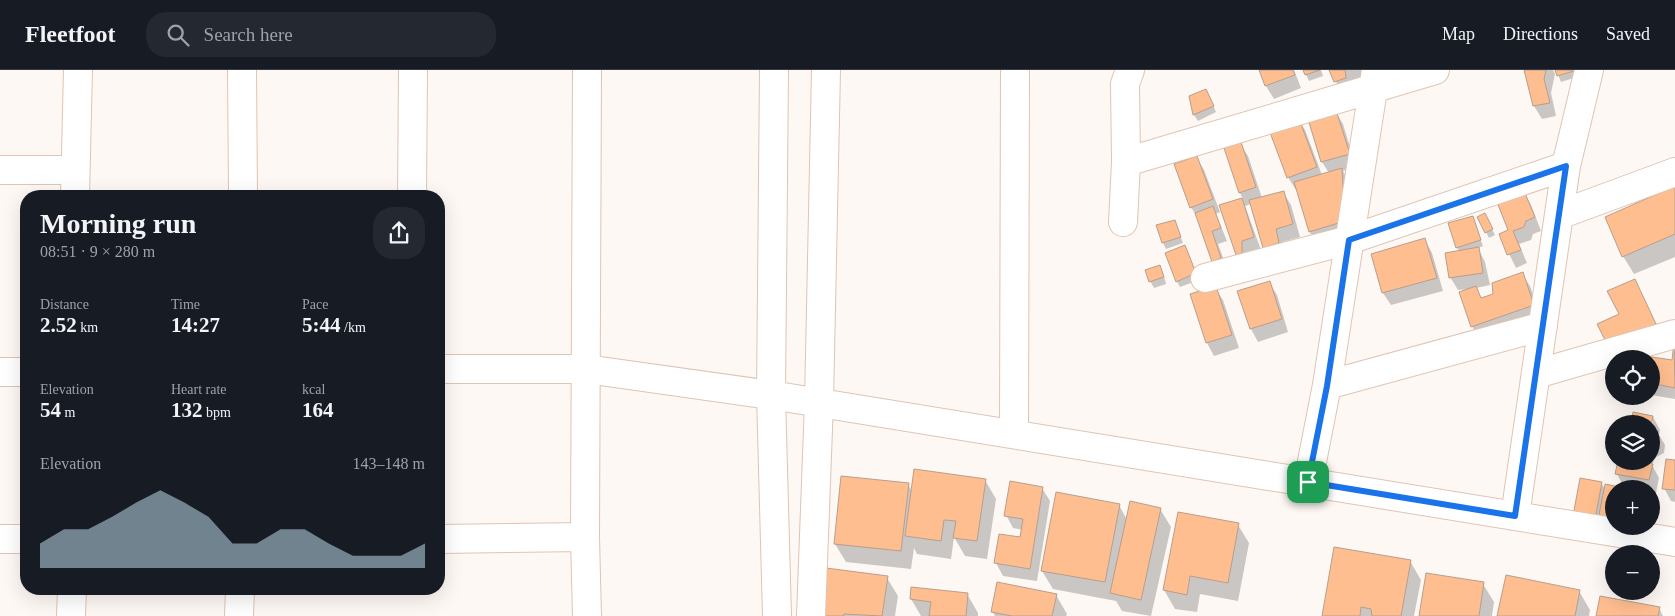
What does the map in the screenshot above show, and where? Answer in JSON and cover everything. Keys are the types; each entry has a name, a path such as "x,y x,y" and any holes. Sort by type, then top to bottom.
{"street":[{"path":"0,170 75,183 78,70"},
{"path":"242,70 243,190"},
{"path":"412,190 413,70"},
{"path":"587,70 585,537 587,616"},
{"path":"774,70 771,395 777,616"},
{"path":"811,616 819,402 826,70"},
{"path":"1014,434 1015,70"},
{"path":"1123,222 1126,162 1125,84 1130,70"},
{"path":"1126,162 1374,79 1435,70"},
{"path":"1515,516 1566,166 1589,70"},
{"path":"1308,482 1327,386 1374,79"},
{"path":"1204,278 1349,240 1566,166"},
{"path":"1559,215 1675,172"},
{"path":"1327,386 1543,326"},
{"path":"1536,374 1675,334"},
{"path":"445,369 586,369 771,395 1675,542"},
{"path":"0,372 20,372"},
{"path":"445,539 585,537"},
{"path":"0,539 20,539"},
{"path":"71,616 72,595"},
{"path":"240,595 240,616"}],"building":[{"path":"1259,70 1293,70 1295,75 1265,86"},
{"path":"1303,70 1320,70 1305,75"},
{"path":"1329,70 1345,70 1346,78 1334,82"},
{"path":"1524,70 1546,70 1544,79 1550,103 1533,106"},
{"path":"1555,70 1574,70 1574,71 1557,76"},
{"path":"1206,89 1214,106 1193,115 1189,96"},
{"path":"1336,110 1350,154 1321,162 1308,119"},
{"path":"1298,116 1317,167 1287,178 1268,127"},
{"path":"1241,142 1256,187 1239,193 1224,148"},
{"path":"1197,156 1213,199 1190,208 1174,164"},
{"path":"1342,168 1345,221 1309,232 1294,182"},
{"path":"1675,186 1675,234 1622,257 1605,217"},
{"path":"1284,191 1293,224 1276,229 1279,243 1263,248 1249,200"},
{"path":"1524,191 1535,217 1526,221 1524,227 1513,231 1521,250 1507,255 1499,234 1508,230 1497,202"},
{"path":"1242,198 1254,237 1242,241 1242,253 1236,255 1219,205"},
{"path":"1213,206 1221,228 1212,231 1221,258 1212,262 1195,213"},
{"path":"1485,213 1493,229 1485,233 1477,217"},
{"path":"1473,216 1481,240 1456,248 1448,223"},
{"path":"1175,220 1181,237 1162,243 1156,225"},
{"path":"1425,238 1437,278 1382,293 1371,254"},
{"path":"1185,245 1196,273 1176,282 1165,253"},
{"path":"1479,247 1483,273 1449,278 1445,253"},
{"path":"1160,265 1164,277 1149,282 1145,270"},
{"path":"1523,272 1534,305 1471,327 1459,292 1476,286 1481,298 1493,294 1492,283"},
{"path":"1635,279 1656,324 1608,346 1597,324 1619,314 1607,291"},
{"path":"1270,281 1282,319 1250,329 1237,291"},
{"path":"1216,286 1232,335 1206,343 1190,294"},
{"path":"1674,343 1675,388 1660,385 1660,358 1672,360"},
{"path":"1633,412 1648,415 1632,415"},
{"path":"1666,459 1675,460 1675,490 1662,489"},
{"path":"914,469 986,479 977,541 953,538 956,521 944,520 941,541 905,536"},
{"path":"1616,470 1652,470 1649,480 1615,474"},
{"path":"841,476 909,483 901,551 834,544"},
{"path":"1580,478 1602,482 1595,520 1573,516"},
{"path":"1010,481 1043,487 1030,569 994,563 999,534 1020,537 1023,519 1004,516"},
{"path":"1605,484 1605,521 1598,520"},
{"path":"1056,492 1120,504 1105,582 1041,571"},
{"path":"1130,501 1161,508 1141,600 1110,593"},
{"path":"1178,512 1239,523 1228,583 1190,576 1187,595 1163,590"},
{"path":"1334,547 1411,560 1401,616 1372,616 1371,609 1361,607 1360,616 1322,616"},
{"path":"826,568 888,576 882,616 844,614 843,616 819,616"},
{"path":"1426,573 1484,582 1479,616 1419,616"},
{"path":"1506,575 1580,590 1575,616 1497,616"},
{"path":"997,582 1057,594 1052,616 1012,616 991,612"},
{"path":"911,587 968,593 966,616 929,616 931,602 910,599"},
{"path":"1600,596 1605,597 1605,600 1622,600 1660,607 1658,616 1596,616"}],"route":[{"path":"1566,166 1515,516 1308,482 1327,386 1349,240 1566,166"}]}
